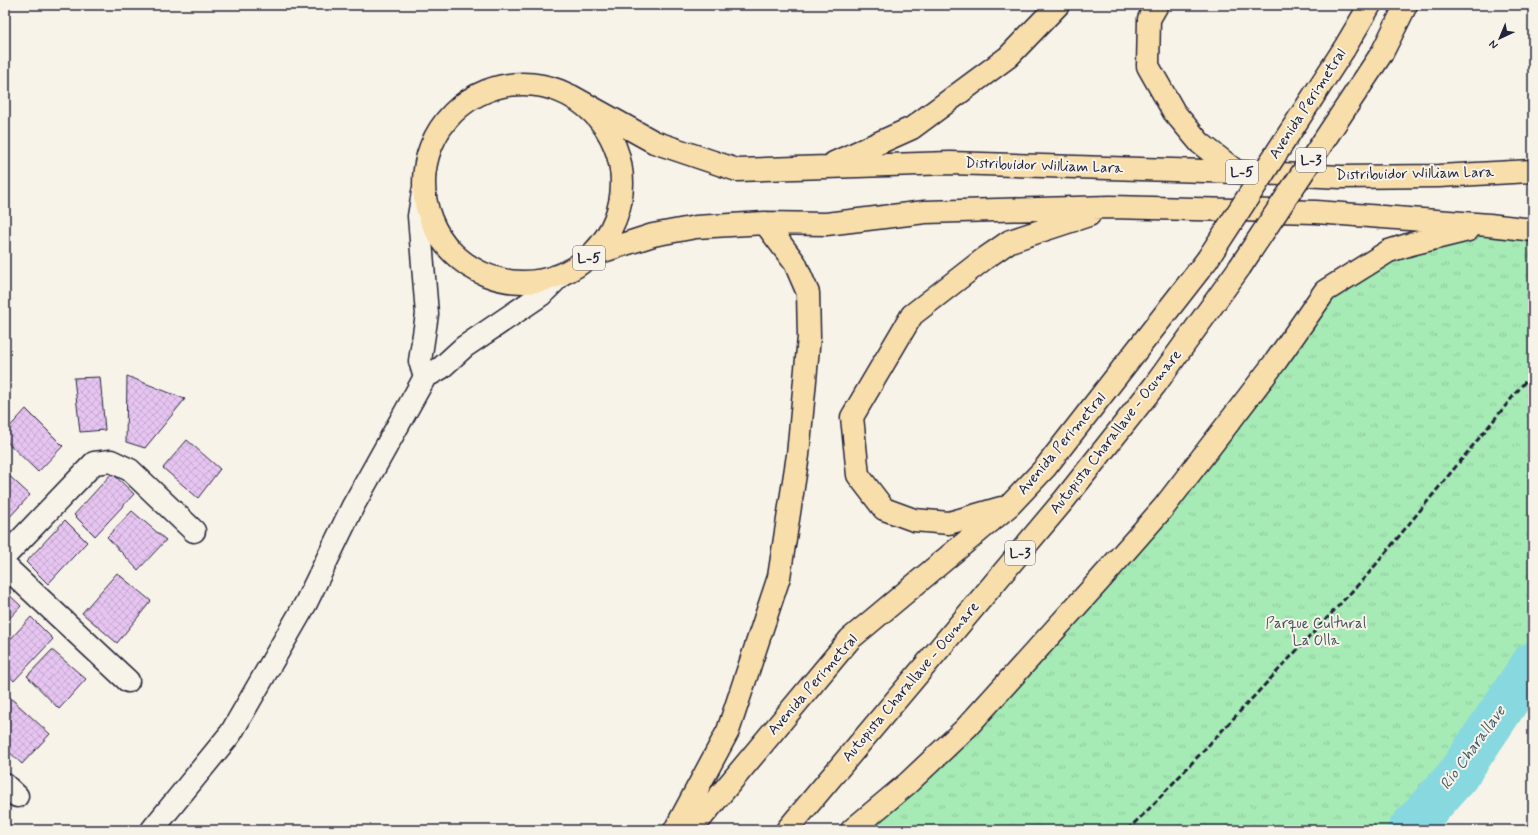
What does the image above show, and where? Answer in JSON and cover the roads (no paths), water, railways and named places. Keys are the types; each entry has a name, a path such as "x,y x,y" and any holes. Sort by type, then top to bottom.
{"highway":[{"path":"823,167 912,128 1008,57 1058,5"},
{"path":"1157,5 1149,19 1148,66 1174,112 1200,143 1236,172"},
{"name":"Autopista Charallave - Ocumare","path":"788,830 1064,500 1155,385 1240,266 1382,53 1406,5"},
{"name":"Avenida Perimetral","path":"691,830 850,639 1010,505 1045,468 1207,260 1344,49 1368,8"},
{"name":"Distribuidor William Lara","path":"570,96 595,115 600,121 612,140 622,169 621,200 612,229 594,254 577,267 559,277 537,282 513,283 491,278 470,268 452,254 438,235 428,215 423,192 425,161 436,133 455,108 481,92 511,84 542,85 570,96 654,142 737,170 950,163 1236,172 1341,177 1439,176 1533,171"},
{"path":"1010,505 949,523 914,520 884,509 858,475 852,417 912,315 984,259 1010,241 1110,207"},
{"name":"Distribuidor William Lara","path":"594,254 654,235 696,227 765,223 826,224 925,212 1110,207 1316,212 1489,225 1533,230"},
{"path":"675,830 728,731 777,584 797,463 809,337 808,292 795,263 765,223"},
{"path":"852,830 908,783 966,728 1104,575 1169,500 1276,360 1325,291 1389,251 1411,244 1489,225"}],"street":[{"path":"423,192 419,216 427,314 420,361 424,377"},
{"path":"152,830 230,733 306,603 353,506 424,377 440,368 464,347 541,295 559,277"},
{"path":"5,556 94,463 106,461 111,461 130,470 194,531"},
{"path":"5,566 128,681"}],"waterway":[{"name":"Río Charallave","path":"1409,830 1457,776 1533,663"}],"railway":[{"path":"1127,830 1148,810 1369,573 1533,372"}],"park label":[{"name":"Parque Cultural La Olla","path":"1316,632"}]}
